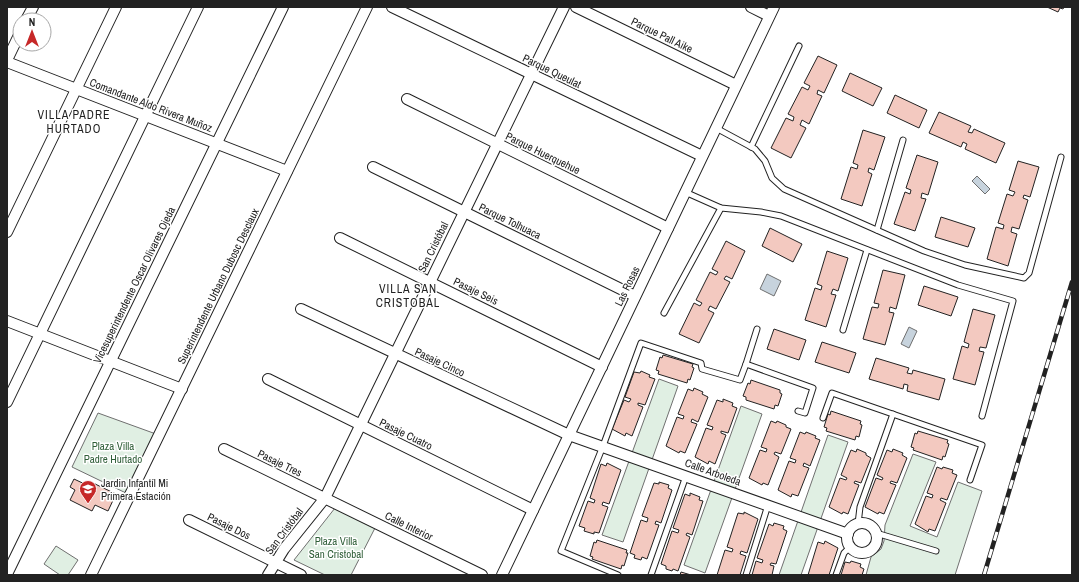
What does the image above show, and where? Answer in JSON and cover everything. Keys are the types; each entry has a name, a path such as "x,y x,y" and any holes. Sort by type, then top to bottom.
{"street":[{"path":"7,232 116,7"},
{"path":"7,402 198,7"},
{"name":"Vicesuperintendente Oscar Olivares Ojeda","path":"7,574 283,7"},
{"name":"Superintendente Urbano Dubosc Desclaux","path":"91,575 367,7"},
{"name":"Parque Queulat","path":"392,7 702,156"},
{"name":"San Cristóbal","path":"268,575 275,562 325,498 530,74 564,7"},
{"name":"Parque Pall Aike","path":"576,7 736,85"},
{"path":"751,7 772,11"},
{"name":"Las Rosas","path":"502,575 772,11"},
{"path":"7,61 12,50"},
{"name":"Comandante Aldo Rivera Muñoz","path":"7,61 287,171"},
{"name":"Parque Huerquehue","path":"407,99 668,228"},
{"name":"Parque Tolhuaca","path":"373,167 636,296"},
{"name":"Pasaje Seis","path":"340,238 602,367"},
{"name":"Pasaje Cinco","path":"301,309 569,435"},
{"path":"7,321 182,389"},
{"name":"Pasaje Cuatro","path":"268,379 533,510"},
{"name":"Calle Arboleda","path":"569,435 848,534"},
{"name":"Pasaje Tres","path":"224,449 325,498"},
{"name":"Calle Interior","path":"325,498 482,575"},
{"name":"Pasaje Dos","path":"189,520 302,575"},
{"path":"858,524 868,524 876,534 876,545 869,552 858,553 850,546 848,534 853,527 858,524"}],"lane":[{"path":"751,147 799,46"},
{"path":"716,128 755,149 765,161 772,178 784,189 931,254 965,265 1024,278 1029,273 1061,157"},
{"path":"877,230 903,140"},
{"path":"685,192 721,208 761,212 781,216 958,285 1013,301 982,416"},
{"path":"664,313 721,208"},
{"path":"844,330 867,250"},
{"path":"618,575 561,551 603,446 641,343 701,363 702,368 740,380 757,329"},
{"path":"746,364 813,388 805,413 798,411"},
{"path":"823,418 832,393 982,445 970,480"},
{"path":"858,524 860,507 893,414"},
{"path":"651,575 686,476"},
{"path":"746,575 768,505"},
{"path":"876,534 936,551"},
{"path":"836,575 844,553 850,546"}],"green space":[{"path":"659,379 678,386 623,542 602,535"},
{"path":"741,406 762,414 705,573 684,565"},
{"name":"Plaza Villa Padre Hurtado","path":"98,413 156,434 128,494 72,467"},
{"path":"828,435 848,442 801,575 779,575"},
{"path":"913,454 936,462 910,526 937,537 958,482 982,491 955,575 866,575 871,557 881,549 884,541 885,525"},
{"name":"Plaza Villa San Cristobal","path":"335,508 375,528 351,575 325,575 294,560"},
{"path":"56,546 78,560 68,575 60,575 44,564"}],"shaded area":[{"path":"977,176 990,189 985,194 972,181"},
{"path":"767,274 781,281 774,296 760,289"},
{"path":"909,327 917,331 909,348 901,344"}],"building":[{"path":"1047,7 1064,7 1063,9 1060,8 1058,12"},
{"path":"818,56 837,65 824,93 818,90 817,94 822,96 809,124 802,120 800,125 806,128 791,158 771,148 786,118 793,121 794,117 788,114 802,87 808,90 810,86 804,83"},
{"path":"850,73 882,88 873,106 842,91"},
{"path":"895,95 927,110 919,128 887,113"},
{"path":"939,112 971,126 968,132 972,133 974,129 1005,143 996,163 965,149 967,144 963,142 961,147 929,133"},
{"path":"863,130 885,137 874,170 869,168 868,172 872,174 862,206 841,199 851,167 857,169 858,165 853,163"},
{"path":"917,155 938,162 928,195 922,193 921,198 926,199 915,231 894,224 905,192 910,194 911,190 906,188"},
{"path":"1018,161 1039,167 1030,197 1024,195 1023,198 1028,200 1019,229 1012,227 1011,232 1017,234 1008,266 987,259 996,227 1003,229 1004,225 998,223 1007,194 1013,196 1015,192 1009,190"},
{"path":"941,217 975,228 968,247 935,237"},
{"path":"770,228 802,244 793,262 762,246"},
{"path":"726,241 745,251 732,279 726,276 724,279 730,282 716,309 710,306 708,310 714,313 699,343 679,334 694,303 700,306 702,303 696,300 710,272 716,275 718,272 712,269"},
{"path":"827,251 848,258 838,291 833,289 831,294 836,295 826,327 805,320 815,288 821,290 822,286 817,284"},
{"path":"883,270 905,275 896,309 890,307 889,312 894,313 885,345 863,339 872,307 878,308 879,304 874,303"},
{"path":"924,286 958,297 951,316 918,305"},
{"path":"973,309 995,315 986,348 980,347 979,351 984,352 975,385 953,379 962,346 968,348 969,344 964,342"},
{"path":"774,329 806,340 799,360 767,349"},
{"path":"822,342 856,353 849,373 815,362"},
{"path":"663,355 693,364 692,367 694,368 690,380 688,379 687,383 658,374 659,371 656,370 660,357 662,358"},
{"path":"876,358 909,368 907,373 912,374 913,370 945,379 939,400 907,391 908,385 904,384 903,389 869,379"},
{"path":"641,371 650,375 649,377 655,379 645,405 638,403 638,405 643,407 632,436 626,433 625,436 612,429 624,400 629,402 631,399 625,397 634,372 640,373"},
{"path":"751,380 780,390 780,393 782,394 778,406 775,405 774,409 746,400 746,397 743,396 748,383 750,384"},
{"path":"694,388 703,392 702,394 708,397 698,422 692,419 691,422 697,424 685,453 680,451 679,453 666,446 677,417 683,419 684,416 678,414 688,389 693,391"},
{"path":"723,399 733,403 732,406 737,408 728,433 721,431 721,433 726,435 715,464 709,461 708,464 695,457 706,428 712,430 713,427 707,425 717,400 723,402"},
{"path":"831,411 861,421 860,424 862,425 859,437 856,436 855,440 826,431 827,428 824,427 828,414 830,415"},
{"path":"771,421 776,423 777,421 791,429 781,454 775,452 774,454 779,457 768,485 763,483 762,485 749,478 760,450 766,452 767,449 761,447"},
{"path":"918,431 948,440 947,443 949,444 945,457 943,456 942,460 913,450 914,448 911,447 915,433 917,434"},
{"path":"800,432 805,434 806,432 816,436 815,438 820,440 810,466 804,463 803,466 809,468 798,496 792,494 791,497 778,490 789,461 795,463 796,460 790,458"},
{"path":"857,449 866,453 866,455 871,458 861,483 855,481 854,483 859,485 848,514 843,512 842,514 829,507 840,478 846,480 847,478 841,475 851,450 856,452"},
{"path":"893,449 903,453 902,455 907,458 897,483 891,481 890,483 896,485 884,514 879,512 878,514 865,507 876,478 882,480 883,478 877,475 887,450 892,452"},
{"path":"607,463 621,470 609,504 603,502 602,505 608,507 599,533 594,532 594,534 584,531 585,528 579,526 588,501 594,503 595,500 590,498 601,464 606,466"},
{"path":"937,467 953,470 952,473 957,475 947,500 941,498 940,500 946,503 935,531 929,529 928,532 915,524 926,496 932,498 933,495 927,493"},
{"path":"74,479 91,487 93,483 116,494 108,511 95,505 92,511 70,500 75,490 70,487"},
{"path":"659,482 669,485 668,488 672,490 661,523 656,521 655,524 659,525 647,559 642,557 641,560 634,558 635,555 630,553 641,520 647,522 648,518 642,516 654,483 659,484"},
{"path":"690,493 700,497 699,500 703,501 692,535 687,533 686,535 690,537 678,571 673,569 672,571 666,569 666,566 661,564 672,531 678,533 679,530 673,528 685,494 690,496"},
{"path":"744,512 758,519 747,553 741,551 740,554 746,556 740,575 717,575 725,550 732,552 733,549 727,547 738,513 744,514"},
{"path":"774,523 784,526 783,529 787,531 776,564 771,563 770,565 774,566 772,575 752,575 756,561 762,563 763,560 757,558 769,524 773,526"},
{"path":"597,540 627,550 626,553 628,553 624,566 622,565 621,569 592,559 593,557 590,556 594,542 596,543"},
{"path":"825,541 838,548 829,575 808,575 818,542 824,544"},
{"path":"851,561 861,564 860,567 864,569 862,575 841,575 845,562 850,563"},
{"path":"681,572 691,575 680,575"}],"railway":[{"path":"984,575 1072,282"}],"place":[{"name":"Jardin Infantíl Mi Primera Estación","path":"88,504"}],"district":[{"name":"VILLA PADRE HURTADO","path":"74,122"},
{"name":"VILLA SAN CRISTOBAL","path":"408,296"}]}
